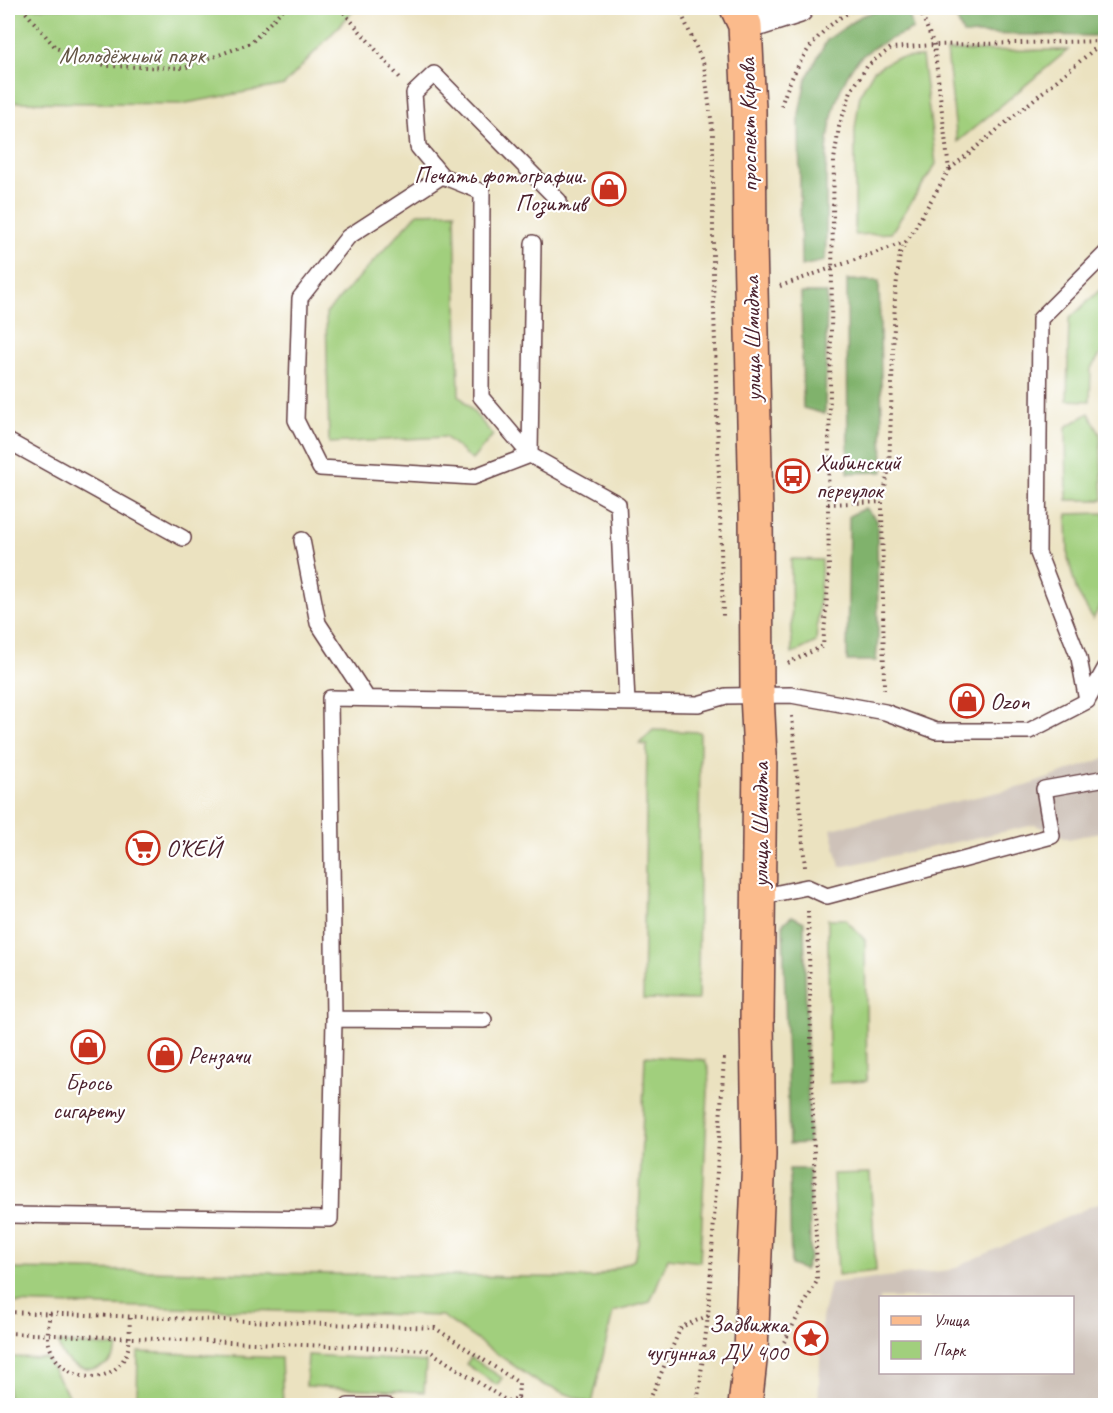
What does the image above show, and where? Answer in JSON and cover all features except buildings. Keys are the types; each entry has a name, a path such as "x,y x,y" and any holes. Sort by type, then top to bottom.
{"main road":[{"name":"проспект Кирова","path":"741,16 749,109 750,243"},
{"name":"улица Шмидта","path":"745,1406 751,1352 759,1155 757,1020 760,755 757,694 756,500 750,243"}],"street":[{"path":"741,16 798,8"}],"lane":[{"path":"559,201 434,74 414,93 418,147 442,176 482,192 482,397 530,455 618,504 627,703"},
{"path":"442,176 348,237 300,298 296,420 320,468 473,477 530,455"},
{"path":"530,455 533,243"},
{"path":"1087,701 1079,658 1038,553 1040,319 1106,253"},
{"path":"8,441 183,538"},
{"path":"302,540 318,623 367,698"},
{"path":"8,1215 330,1219 334,1019 330,699 698,704 726,696 791,695 885,711 936,731 1029,731 1087,701 1106,667"},
{"path":"759,897 807,887 827,896 1052,836 1044,789 1106,778"},
{"path":"334,1019 484,1020"},
{"path":"348,1406 387,1406"}],"path":[{"path":"22,8 56,48 107,66 184,68 251,43 284,8"},
{"path":"340,8 414,93"},
{"path":"680,8 704,65 713,134 713,276 723,626"},
{"path":"779,114 790,79 807,51 833,23 857,8"},
{"path":"919,8 934,45 949,170"},
{"path":"789,663 824,646 829,572 828,504 834,160 839,127 851,91 868,65 891,48 1105,41"},
{"path":"885,711 882,502 888,468 900,253 949,170 1105,41"},
{"path":"780,286 908,242"},
{"path":"779,277 780,297"},
{"path":"828,504 882,502"},
{"path":"780,1349 817,1281 807,887 794,757"},
{"path":"697,1406 708,1316 724,1055"},
{"path":"8,1312 435,1328 519,1383 518,1398"},
{"path":"50,1313 48,1335 51,1350 57,1360 75,1374 87,1377 106,1375 116,1368 128,1351 130,1315"},
{"path":"647,1406 681,1328 708,1316"},
{"path":"8,1333 428,1350 507,1401 518,1398"},
{"path":"518,1398 529,1406"}],"shaded area":[{"path":"1105,758 1105,831 1069,839 1035,825 840,867 831,829 1026,786"},
{"path":"1105,1200 1105,1405 818,1405 822,1318 830,1283 950,1270"}],"green space":[{"name":"Молодёжный парк","path":"8,8 356,8 284,85 181,104 8,102"},
{"path":"886,8 907,8 913,29 883,42 863,55 847,76 837,98 828,144 825,261 801,266 799,114 806,79 827,40 861,16"},
{"path":"952,8 1105,8 1105,33 1095,36 963,34"},
{"path":"1068,50 957,142 947,51"},
{"path":"922,57 936,164 891,233 855,235 855,129 860,94 874,70 895,58"},
{"path":"455,212 459,395 493,435 472,460 445,437 329,443 326,313 418,213"},
{"path":"847,280 879,281 883,472 848,473"},
{"path":"1105,285 1105,348 1091,368 1090,401 1067,400 1069,319"},
{"path":"801,293 827,293 825,414 803,408"},
{"path":"1089,413 1100,434 1103,500 1067,500 1066,427"},
{"path":"865,508 877,520 878,639 876,661 847,661 849,516"},
{"path":"1105,513 1105,597 1093,619 1077,592 1068,558 1067,514"},
{"path":"791,559 822,560 816,642 792,654"},
{"path":"653,730 700,732 698,1000 643,999 647,745 639,744"},
{"path":"792,916 804,922 809,1143 789,1144 783,923"},
{"path":"828,919 845,919 865,940 867,1081 829,1083"},
{"path":"645,1056 705,1060 709,1071 700,1262 668,1258 650,1302 613,1312 592,1404 539,1383 442,1316 8,1303 8,1269 594,1278 634,1260 638,1243"},
{"path":"789,1169 809,1169 810,1257 804,1270 791,1265"},
{"path":"870,1173 876,1271 838,1275 833,1174"},
{"path":"58,1343 118,1347 106,1364 87,1369 69,1362 62,1354"},
{"path":"138,1352 281,1358 283,1405 222,1406 221,1401 137,1399"},
{"path":"308,1355 426,1362 424,1392 306,1386"},
{"path":"8,1357 46,1358 74,1405 8,1405"},
{"path":"471,1357 502,1378 497,1385 466,1364"}],"place":[{"name":"Печать фотографии. Позитив","path":"609,189"},
{"name":"Хибинский переулок","path":"793,476"},
{"name":"Ozon","path":"967,701"},
{"name":"О’КЕЙ","path":"143,848"},
{"name":"Брось сигарету","path":"88,1047"},
{"name":"Рензачи","path":"165,1055"},
{"name":"Задвижка чугунная ДУ 400","path":"811,1338"}]}
